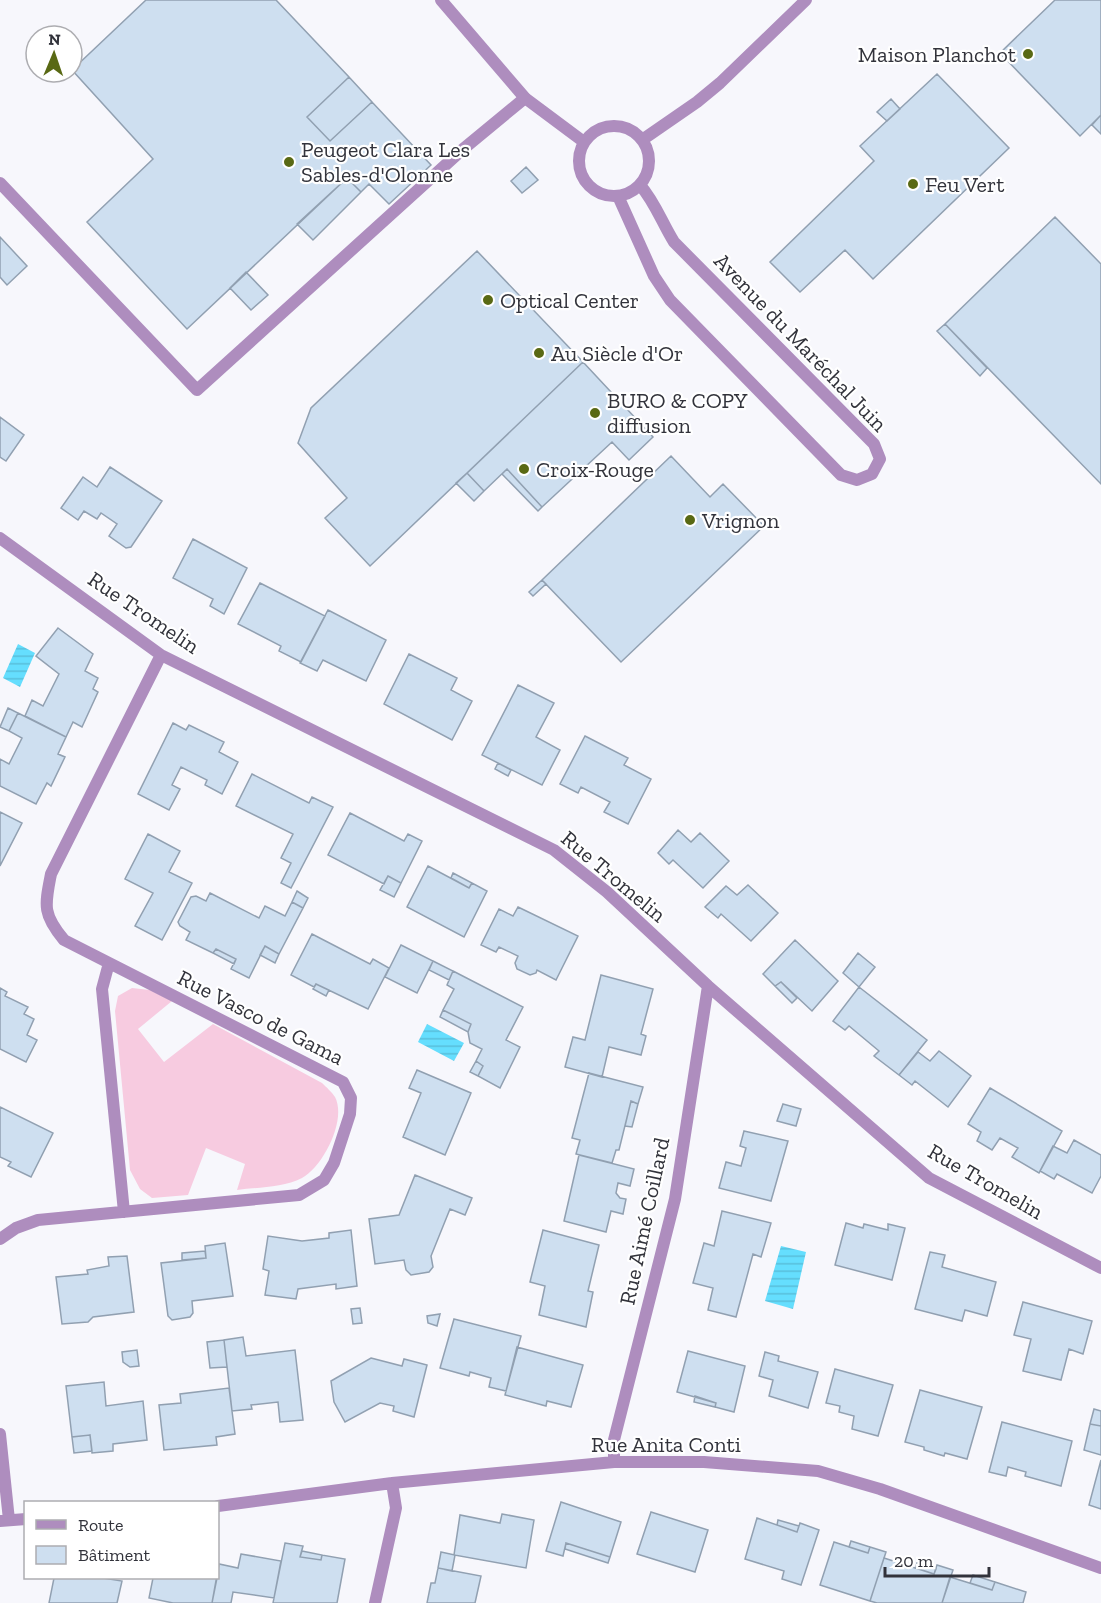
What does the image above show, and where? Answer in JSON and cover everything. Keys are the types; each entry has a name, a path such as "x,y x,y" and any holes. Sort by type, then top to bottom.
{"street":[{"path":"441,0 525,98 584,142"},
{"path":"642,140 720,83 806,0"},
{"path":"0,183 197,390 445,165 525,98"},
{"path":"613,126 624,128 642,140 649,158 648,168 640,185 630,192 618,196 599,193 584,180 579,161 580,151 584,142 592,134 613,126"},
{"name":"Avenue du Maréchal Juin","path":"618,196 654,276 670,300 841,475 857,480 872,474 880,459 874,444 675,242 662,222 651,198 640,185"},
{"name":"Rue Tromelin","path":"0,538 161,655 554,850 607,892 708,986 929,1178 1101,1268"},
{"name":"Rue Vasco de Gama","path":"0,1239 16,1228 38,1220 299,1195 324,1180 334,1163 350,1114 351,1098 343,1082 64,940 51,925 45,904 51,874 161,655"},
{"path":"109,963 102,989 124,1212"},
{"name":"Rue Aimé Coillard","path":"614,1462 614,1440 675,1199 708,986"},
{"path":"0,1434 5,1521 24,1520"},
{"name":"Rue Anita Conti","path":"219,1506 392,1483 614,1462 704,1462 818,1471 880,1489 1101,1568"},
{"path":"375,1603 396,1508 392,1483"}],"shaded area":[{"path":"132,988 150,990 172,1001 138,1029 164,1062 213,1024 322,1083 331,1091 338,1107 338,1118 331,1142 318,1164 302,1178 287,1184 237,1190 245,1164 206,1148 188,1195 152,1198 140,1189 130,1170 115,1011 118,996"}],"water":[{"path":"18,644 35,653 20,687 3,678"},
{"path":"427,1024 464,1043 454,1061 418,1042"},
{"path":"781,1246 806,1252 793,1309 765,1301"}],"building":[{"name":"Peugeot Clara Les Sables-d'Olonne","path":"146,0 276,0 349,77 307,117 330,141 372,102 431,165 389,204 369,184 361,192 347,178 187,329 87,222 153,159 84,83 84,59"},
{"path":"1055,0 1101,0 1101,115 1080,136 1000,53"},
{"path":"937,74 1009,148 873,279 845,250 800,292 770,262 874,161 860,146"},
{"path":"349,77 372,102 330,141 307,117"},
{"path":"891,99 900,109 887,121 877,112"},
{"path":"1101,115 1101,134 1092,125"},
{"path":"526,167 538,180 522,193 511,181"},
{"path":"347,178 361,192 313,240 297,224"},
{"path":"1055,217 1101,264 1101,484 945,324"},
{"path":"0,237 27,266 7,285 0,277"},
{"path":"477,251 583,362 370,566 325,518 347,498 298,443 311,408"},
{"path":"246,272 268,295 251,310 230,288"},
{"path":"945,324 987,368 980,376 937,331"},
{"path":"583,362 653,437 629,460 612,442 542,507 507,469 484,491 467,473"},
{"path":"0,417 24,435 6,461 0,457"},
{"path":"671,456 710,497 723,484 764,526 621,662 542,580"},
{"path":"110,467 162,501 131,547 126,548 109,536 117,524 101,513 97,519 84,511 78,520 61,508 83,477 97,487"},
{"path":"507,469 542,507 538,511 502,474"},
{"path":"467,473 484,491 474,501 456,483"},
{"path":"193,539 247,568 224,614 210,606 213,599 173,578"},
{"path":"542,580 546,584 533,596 529,592"},
{"path":"260,583 325,616 301,662 279,651 281,646 238,624"},
{"path":"328,610 386,640 366,681 323,660 317,671 300,663"},
{"path":"58,628 93,654 85,671 98,678 93,689 98,692 82,727 73,722 66,737 25,716 32,700 43,706 59,674 36,656"},
{"path":"409,654 457,678 451,690 472,701 452,740 384,704"},
{"path":"518,685 554,703 536,737 560,750 542,785 482,755"},
{"path":"8,708 18,713 9,731 0,727"},
{"path":"18,713 66,737 58,754 65,757 51,786 47,783 36,804 0,786 0,759 9,764 22,738 9,731"},
{"path":"173,723 186,730 189,725 224,742 219,752 238,762 222,794 205,785 207,780 181,767 172,785 180,789 169,810 138,794"},
{"path":"585,736 628,758 624,765 651,779 628,824 604,812 610,802 581,787 578,793 560,784"},
{"path":"498,763 511,770 508,776 495,769"},
{"path":"252,774 309,803 312,797 333,807 291,888 281,883 291,863 281,858 293,834 236,806"},
{"path":"0,812 22,823 0,866"},
{"path":"350,813 404,841 408,834 422,841 401,883 388,876 384,884 328,855"},
{"path":"678,830 691,842 700,833 729,861 703,888 673,860 669,864 658,853"},
{"path":"148,834 180,851 169,872 192,883 162,940 135,926 153,893 125,879"},
{"path":"428,866 469,888 472,883 487,891 464,937 407,907"},
{"path":"453,873 472,883 469,888 451,878"},
{"path":"388,876 401,883 394,897 380,890"},
{"path":"748,885 778,913 751,941 721,914 718,918 705,907 726,886 737,895"},
{"path":"297,891 308,898 303,908 292,902"},
{"path":"210,893 259,918 265,906 285,916 292,902 303,908 279,954 265,946 249,978 231,969 236,959 216,949 213,953 186,940 190,932 178,922 191,897 196,896 206,901"},
{"path":"518,907 578,936 556,980 537,970 536,973 530,975 517,969 515,963 518,956 499,947 496,952 481,945 499,909 513,916"},
{"path":"312,934 370,964 373,959 389,968 368,1009 316,984 314,987 291,975"},
{"path":"795,940 838,981 812,1011 781,982 775,986 763,974"},
{"path":"401,945 433,961 417,993 385,977"},
{"path":"265,946 279,954 275,963 260,955"},
{"path":"216,949 236,959 234,964 213,953"},
{"path":"858,953 875,967 859,987 843,973"},
{"path":"433,961 453,971 449,980 429,970"},
{"path":"453,971 523,1007 506,1040 520,1047 500,1088 478,1076 483,1066 476,1061 482,1049 470,1043 468,1032 471,1024 443,1010 454,989 447,985"},
{"path":"601,975 653,989 641,1034 646,1036 641,1055 609,1047 602,1077 565,1067 573,1037 585,1040"},
{"path":"781,982 797,998 792,1003 775,986"},
{"path":"316,984 329,990 326,996 313,989"},
{"path":"859,987 927,1040 899,1075 874,1056 879,1051 849,1026 845,1030 833,1021"},
{"path":"0,988 7,992 5,996 28,1007 24,1014 34,1019 27,1035 37,1040 26,1062 0,1049"},
{"path":"443,1010 471,1024 468,1032 440,1017"},
{"path":"939,1051 971,1076 948,1107 915,1081 912,1085 899,1075 918,1052 930,1061"},
{"path":"476,1061 483,1066 478,1076 470,1072"},
{"path":"417,1070 471,1093 445,1155 403,1137 421,1093 409,1088"},
{"path":"589,1073 643,1087 638,1104 631,1101 619,1150 616,1150 612,1163 576,1154 580,1140 572,1138"},
{"path":"990,1088 1062,1131 1039,1173 1012,1157 1018,1148 1000,1138 992,1150 977,1141 981,1132 968,1124"},
{"path":"631,1101 638,1104 632,1127 625,1126"},
{"path":"783,1104 801,1109 796,1126 777,1121"},
{"path":"0,1107 53,1133 31,1177 8,1166 11,1162 0,1157"},
{"path":"744,1131 788,1141 771,1201 719,1188 726,1162 741,1166 746,1148 740,1146"},
{"path":"1074,1140 1101,1155 1101,1176 1092,1193 1057,1174 1054,1179 1040,1171 1053,1146 1067,1153"},
{"path":"579,1155 634,1169 630,1186 618,1183 616,1193 620,1198 626,1199 623,1214 611,1211 606,1232 564,1221"},
{"path":"415,1175 472,1198 465,1215 450,1209 431,1256 433,1267 429,1272 411,1275 406,1270 404,1260 375,1264 369,1219 399,1215"},
{"path":"722,1211 771,1223 761,1257 753,1254 736,1317 708,1310 713,1288 693,1283 704,1243 714,1246"},
{"path":"846,1223 863,1228 864,1224 888,1230 888,1224 905,1228 892,1280 835,1265"},
{"path":"351,1230 357,1286 336,1289 336,1284 298,1289 296,1299 265,1295 269,1271 263,1269 268,1236 302,1241 329,1238 329,1233"},
{"path":"543,1230 599,1245 588,1291 593,1292 586,1327 539,1315 545,1286 530,1282"},
{"path":"225,1243 233,1296 192,1301 193,1313 190,1317 172,1320 168,1316 161,1263 206,1258 205,1246"},
{"path":"205,1251 206,1258 182,1260 182,1253"},
{"path":"930,1252 945,1255 942,1267 996,1282 987,1316 965,1310 962,1321 915,1309"},
{"path":"127,1256 134,1312 93,1317 88,1322 62,1324 56,1277 88,1274 87,1270 109,1266 108,1257"},
{"path":"1023,1302 1092,1321 1083,1354 1069,1349 1061,1380 1023,1371 1031,1339 1014,1335"},
{"path":"360,1308 362,1323 353,1324 351,1309"},
{"path":"440,1314 437,1326 428,1323 427,1316"},
{"path":"454,1319 521,1336 506,1391 489,1387 491,1378 470,1372 469,1376 440,1368"},
{"path":"243,1337 246,1356 295,1350 303,1420 280,1422 278,1402 251,1405 252,1409 232,1411 224,1340"},
{"path":"224,1340 227,1367 210,1368 207,1342"},
{"path":"517,1347 583,1365 571,1407 547,1401 546,1406 505,1395"},
{"path":"137,1350 139,1366 130,1367 123,1362 122,1352"},
{"path":"688,1351 745,1366 734,1412 715,1407 716,1403 677,1392"},
{"path":"765,1352 779,1356 778,1361 818,1372 808,1408 769,1396 773,1380 759,1376"},
{"path":"371,1358 402,1366 404,1359 427,1365 414,1417 393,1411 394,1406 380,1403 345,1422 334,1402 331,1381"},
{"path":"835,1369 893,1385 878,1436 852,1429 854,1416 839,1412 840,1406 826,1403"},
{"path":"104,1382 106,1406 143,1401 147,1440 113,1444 113,1451 92,1453 90,1435 72,1437 66,1386"},
{"path":"229,1388 235,1434 216,1437 217,1445 164,1450 159,1405 181,1403 180,1394"},
{"path":"920,1390 982,1407 967,1459 945,1453 944,1456 905,1442"},
{"path":"695,1396 716,1403 715,1407 694,1402"},
{"path":"1094,1409 1101,1411 1101,1426 1090,1424"},
{"path":"1002,1422 1072,1441 1061,1486 1025,1476 1026,1472 1008,1467 1006,1476 989,1472"},
{"path":"1090,1424 1101,1426 1101,1455 1084,1450"},
{"path":"90,1435 92,1451 74,1453 72,1437"},
{"path":"1101,1460 1101,1509 1089,1505"},
{"path":"561,1502 621,1522 610,1557 566,1543 563,1556 546,1551"},
{"path":"651,1512 708,1530 695,1572 637,1554"},
{"path":"502,1514 534,1520 526,1568 454,1555 460,1515 500,1523"},
{"path":"757,1518 797,1532 800,1523 819,1530 801,1585 782,1579 784,1571 745,1559"},
{"path":"778,1520 799,1526 797,1532 777,1525"},
{"path":"851,1541 870,1547 868,1553 849,1547"},
{"path":"834,1542 868,1553 870,1547 886,1552 870,1601 820,1585"},
{"path":"285,1543 303,1546 300,1557 321,1560 322,1555 345,1559 337,1603 273,1603"},
{"path":"566,1543 610,1557 608,1563 565,1549"},
{"path":"302,1551 322,1555 321,1560 300,1557"},
{"path":"441,1552 455,1555 452,1571 438,1568"},
{"path":"241,1554 281,1561 274,1598 233,1592 231,1603 212,1603 216,1579 219,1579 219,1564 238,1568"},
{"path":"884,1558 934,1574 937,1565 953,1570 942,1603 877,1603 870,1601"},
{"path":"917,1562 936,1569 934,1574 916,1568"},
{"path":"438,1568 481,1576 475,1603 427,1603 431,1583 435,1583"},
{"path":"973,1575 995,1582 992,1590 970,1583"},
{"path":"950,1577 992,1590 995,1582 1026,1592 1023,1603 942,1603"},
{"path":"54,1579 122,1581 117,1603 49,1603"},
{"path":"153,1579 217,1579 212,1603 173,1603 149,1598"}],"place":[{"name":"Maison Planchot","path":"1028,54"},
{"name":"Peugeot Clara Les Sables-d'Olonne","path":"289,162"},
{"name":"Feu Vert","path":"913,184"},
{"name":"Optical Center","path":"488,300"},
{"name":"Au Siècle d'Or","path":"539,353"},
{"name":"BURO & COPY diffusion","path":"595,413"},
{"name":"Croix-Rouge","path":"524,469"},
{"name":"Vrignon","path":"690,520"}]}
